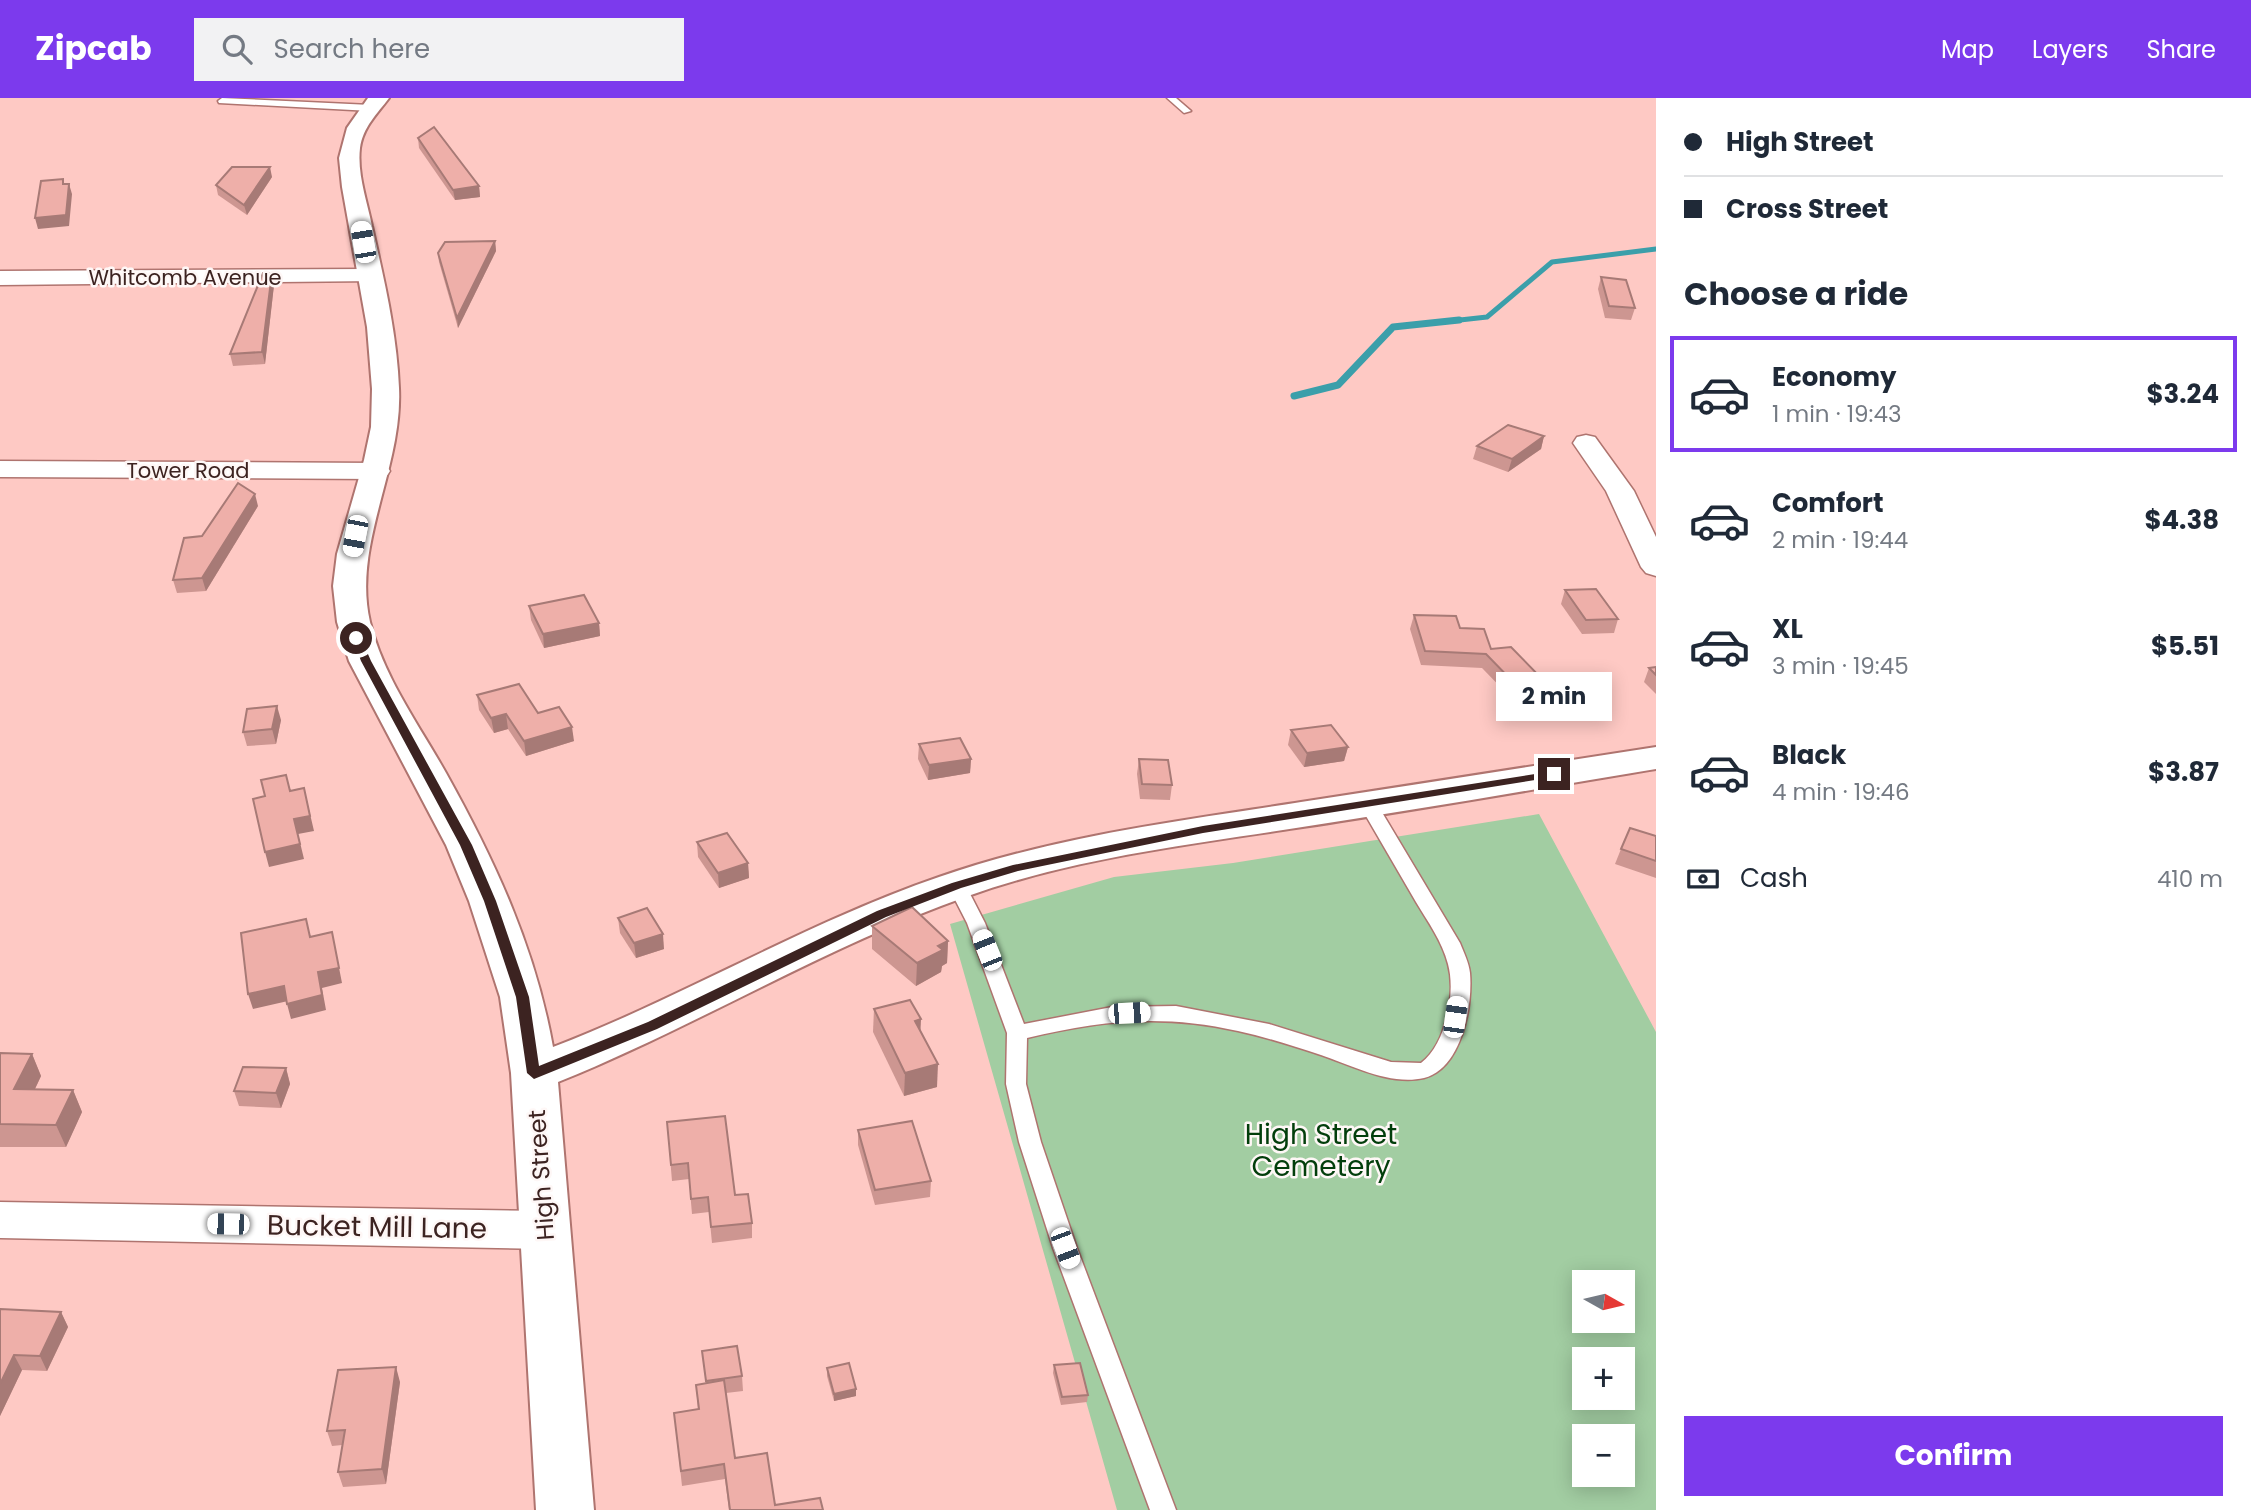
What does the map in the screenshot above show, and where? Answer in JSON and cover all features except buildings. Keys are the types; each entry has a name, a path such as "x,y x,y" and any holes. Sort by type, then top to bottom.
{"main road":[{"name":"High Street","path":"375,103 357,129 350,147 352,184 386,394 385,435 377,471 355,536 349,605 356,638 366,661 466,845 490,901 522,997 534,1073 565,1510"},
{"path":"534,1073 652,1025 882,914 1017,867 1203,830 1656,758"}],"street":[{"name":"Whitcomb Avenue","path":"0,278 369,276"},
{"path":"1586,443 1620,491 1656,567"},
{"name":"Tower Road","path":"0,469 377,471"},
{"name":"Bucket Mill Lane","path":"0,1220 545,1230"}],"lane":[{"path":"1171,98 1187,111"},
{"path":"222,101 375,103"},
{"path":"1017,1033 1113,1014 1178,1014 1258,1031 1390,1070 1413,1072 1429,1069 1440,1059 1455,1017 1460,974 1457,960 1450,943 1368,804"},
{"path":"957,886 980,932 1017,1033 1019,1058 1016,1084 1030,1142 1065,1248 1163,1510"}],"green space":[{"name":"High Street Cemetery","path":"1539,814 1656,1032 1656,1510 1117,1510 950,924 1114,877 1233,863"}],"waterway":[{"path":"1442,322 1487,317 1552,262 1656,249"},
{"path":"1294,396 1338,385 1393,327 1459,320"}],"route":[{"path":"356,638 466,845 490,901 511,957 522,997 534,1073 574,1059 652,1025 882,914 1017,867 1203,830 1554,774"}]}
